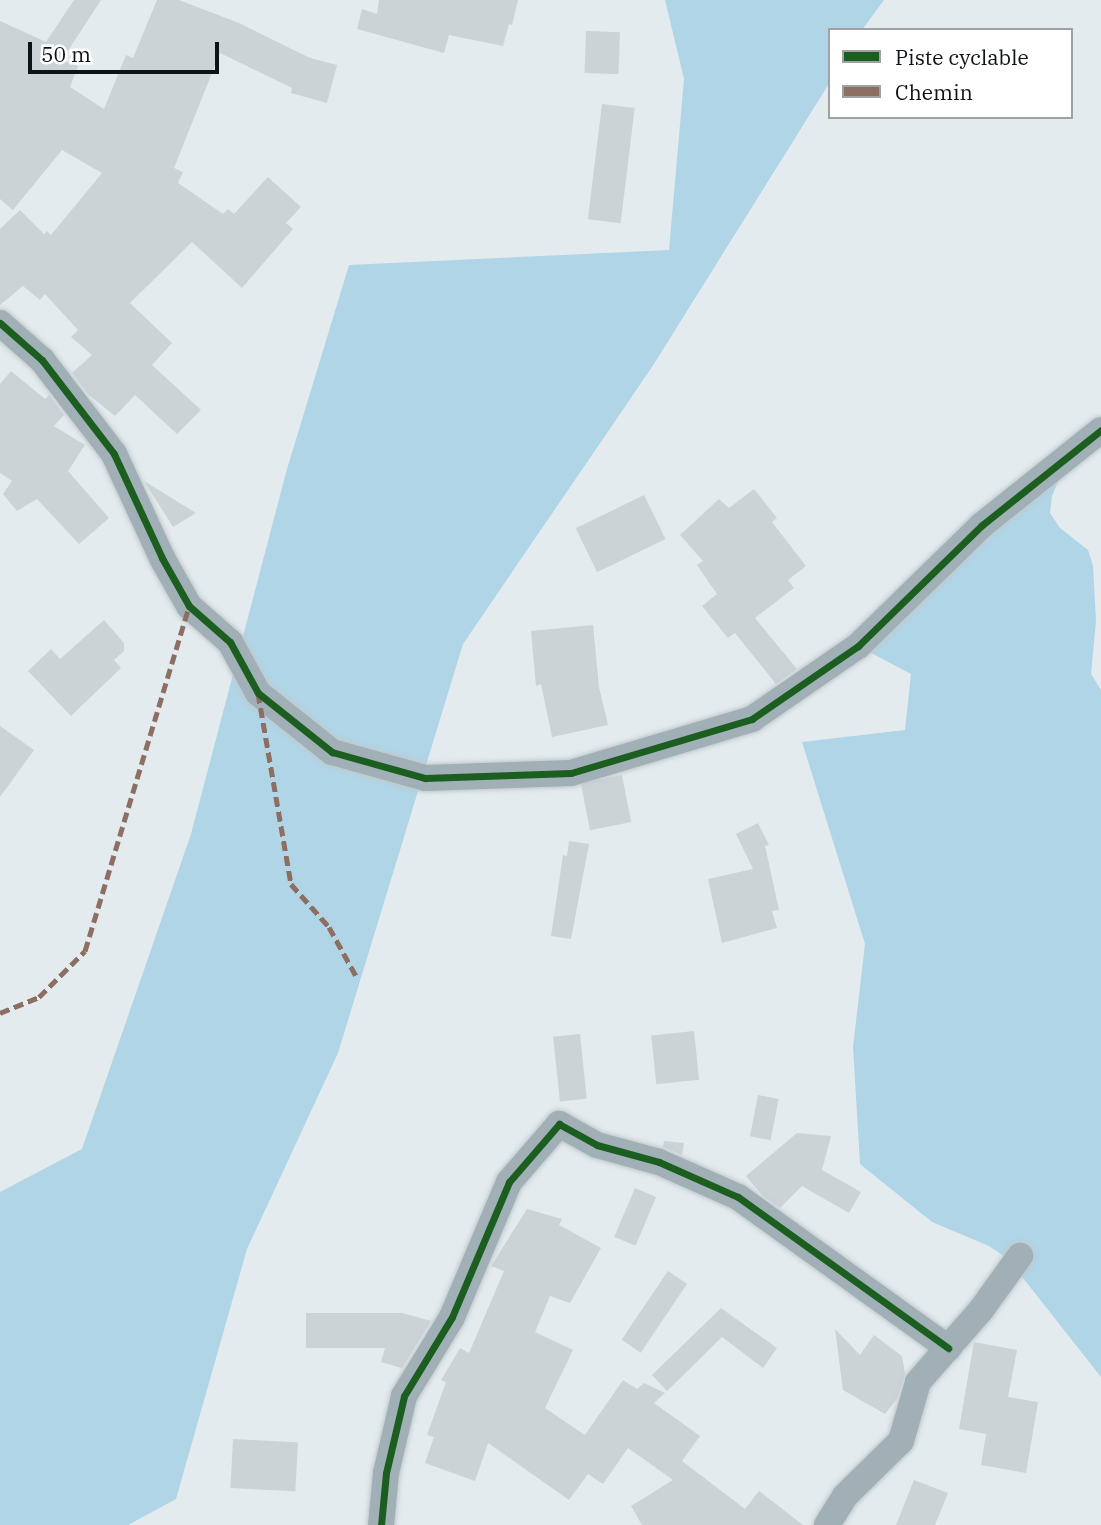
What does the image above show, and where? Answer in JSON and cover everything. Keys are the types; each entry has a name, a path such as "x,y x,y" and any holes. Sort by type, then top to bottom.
{"street":[{"path":"0,323 42,360 114,454 162,558 190,606 230,642 258,693 332,752 425,778 571,774 752,719 858,646 982,524 1101,430"},
{"path":"381,1525 386,1473 404,1396 452,1317 509,1182 559,1124 597,1145 659,1162 738,1197 948,1348"},
{"path":"827,1525 845,1496 901,1441 918,1382 981,1310 1020,1256"}],"shaded area":[{"path":"665,0 884,0 863,28 828,28 828,85 652,367 463,644 338,1053 247,1249 176,1499 128,1525 0,1525 0,1192 82,1149 191,834 287,469 349,265 669,250 684,79"},
{"path":"1069,455 1052,496 1050,513 1060,528 1088,550 1093,566 1096,621 1091,674 1101,690 1101,1377 1008,1259 989,1246 932,1222 860,1164 853,1047 865,944 802,742 905,730 911,674 858,646"}],"building":[{"path":"74,0 101,0 62,60 78,66 70,87 104,109 126,55 133,58 157,0 179,0 239,23 310,58 337,65 327,103 291,93 292,88 220,53 174,168 183,172 178,183 223,214 228,209 234,214 268,177 301,207 286,223 293,229 242,288 192,242 130,303 172,343 152,365 201,410 177,434 135,395 115,416 89,395 72,373 92,355 71,337 78,330 45,294 40,300 23,286 0,305 0,229 20,210 44,234 47,231 51,235 102,173 62,150 13,210 0,199 0,21 46,42"},
{"path":"379,0 518,0 503,46 449,35 444,53 357,29 362,9 377,14"},
{"path":"586,31 620,32 619,74 585,73"},
{"path":"602,104 635,108 621,223 588,219"},
{"path":"11,371 45,399 49,395 64,415 54,426 85,445 68,471 109,518 79,544 37,499 17,511 3,494 12,481 0,473 0,384"},
{"path":"144,481 196,513 173,527"},
{"path":"754,489 777,518 772,522 806,566 788,580 794,588 755,618 797,669 776,684 735,633 728,638 702,606 717,594 697,565 703,561 680,535 719,499 729,508"},
{"path":"644,495 665,539 597,572 576,528"},
{"path":"104,620 124,643 124,651 114,660 121,668 71,716 28,671 51,649 60,659"},
{"path":"593,625 599,687 608,725 552,737 541,684 536,686 531,631"},
{"path":"0,726 34,750 0,797"},
{"path":"622,775 631,822 590,830 581,783"},
{"path":"758,823 769,845 765,846 779,910 772,911 777,928 722,943 708,879 753,869 736,834"},
{"path":"569,841 589,844 571,939 551,936 563,855 567,856"},
{"path":"694,1031 699,1080 656,1084 651,1035"},
{"path":"580,1034 587,1099 560,1101 553,1037"},
{"path":"758,1095 779,1099 771,1140 750,1136"},
{"path":"797,1133 831,1136 822,1170 861,1192 849,1213 802,1186 780,1208 763,1196 746,1176"},
{"path":"664,1141 684,1143 682,1155 663,1147"},
{"path":"635,1188 656,1197 635,1246 614,1237"},
{"path":"527,1209 562,1219 559,1225 601,1248 570,1303 550,1296 535,1332 573,1350 545,1408 585,1435 623,1380 637,1389 644,1383 665,1393 654,1403 700,1436 682,1461 745,1509 759,1491 803,1525 642,1525 631,1506 673,1480 628,1448 603,1484 588,1474 569,1500 488,1443 475,1481 425,1463 434,1437 427,1435 446,1382 441,1380 460,1348 469,1353 504,1271 491,1266"},
{"path":"668,1271 687,1284 641,1353 622,1340"},
{"path":"721,1308 777,1348 763,1368 722,1337 667,1391 652,1375"},
{"path":"306,1313 402,1313 431,1321 402,1368 381,1362 385,1348 306,1348"},
{"path":"835,1329 860,1355 874,1335 902,1356 905,1374 897,1399 885,1414 843,1390"},
{"path":"974,1342 1017,1350 1008,1397 1038,1402 1026,1473 981,1465 986,1434 959,1429"},
{"path":"233,1439 298,1442 295,1491 230,1488"},
{"path":"914,1480 948,1493 935,1525 896,1525"}],"marked path":[{"path":"0,1013 39,997 85,951 189,606"},
{"path":"258,693 291,884 329,927 356,976"}],"cycle path":[{"path":"0,323 42,360 114,454 162,558 189,606 230,642 258,693 332,752 425,778 571,773 752,719 858,646 982,525 1101,430"},
{"path":"381,1525 386,1473 404,1396 452,1317 509,1182 559,1124 597,1145 659,1162 738,1197 948,1348"}]}
